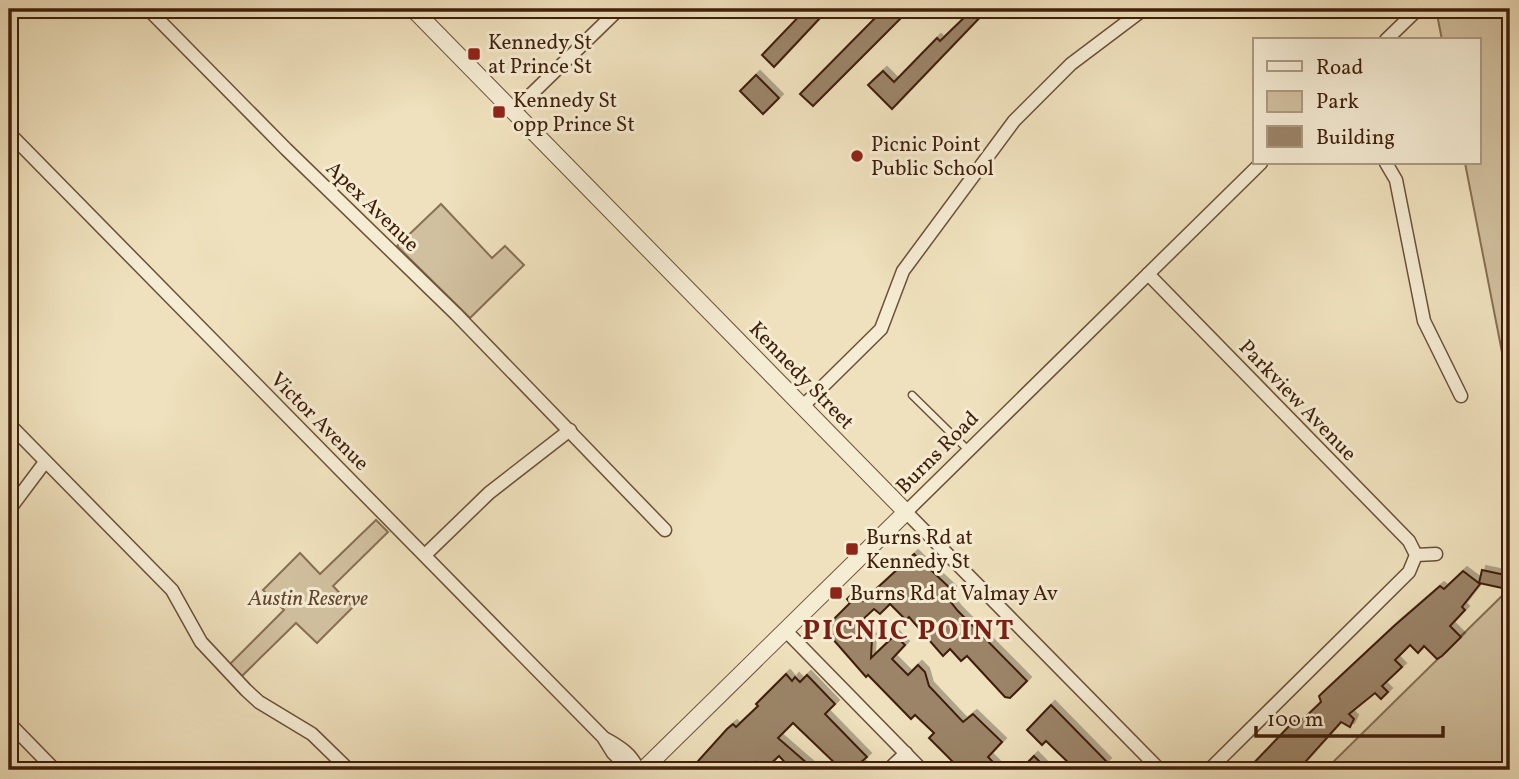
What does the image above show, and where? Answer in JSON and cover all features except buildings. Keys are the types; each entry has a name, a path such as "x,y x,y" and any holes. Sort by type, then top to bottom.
{"street":[{"name":"Apex Avenue","path":"148,9 570,430 665,530"},
{"name":"Kennedy Street","path":"414,9 1160,770"},
{"path":"514,111 619,9"},
{"path":"803,406 881,329 903,271 1014,121 1078,58 1144,9"},
{"path":"1388,38 1418,9"},
{"name":"Victor Avenue","path":"9,133 603,737 613,753 630,770"},
{"name":"Burns Road","path":"640,770 1260,164"},
{"path":"1387,164 1396,180 1424,321 1461,396"},
{"name":"Parkview Avenue","path":"1147,274 1409,541 1416,555"},
{"path":"9,424 172,590 206,649 252,696 312,734 349,770"},
{"path":"425,555 494,488 570,430"},
{"path":"9,510 45,462"},
{"path":"1209,770 1409,572 1416,555 1436,554"},
{"path":"785,631 922,770"},
{"path":"9,723 55,770"},
{"name":"Victor Avenue","path":"603,737 620,747 640,770"},
{"path":"888,770 906,753"}],"lane":[{"path":"912,395 968,451"}],"green space":[{"path":"1436,9 1510,9 1510,393 1465,164 1480,164 1480,38 1442,38"},
{"path":"441,204 492,258 505,246 524,265 470,318 397,246"},
{"name":"Austin Reserve","path":"376,520 388,532 333,586 353,607 317,643 296,623 242,676 230,664 284,610 263,590 300,553 320,574"},
{"path":"1510,588 1510,770 1325,770"}],"place":[{"name":"Kennedy St at Prince St","path":"474,54"},
{"name":"Kennedy St opp Prince St","path":"499,112"},
{"name":"Picnic Point Public School","path":"857,156"},
{"name":"Burns Rd at Kennedy St","path":"852,549"},
{"name":"Burns Rd at Valmay Av","path":"836,593"}],"district":[{"name":"PICNIC POINT","path":"909,629"}]}
